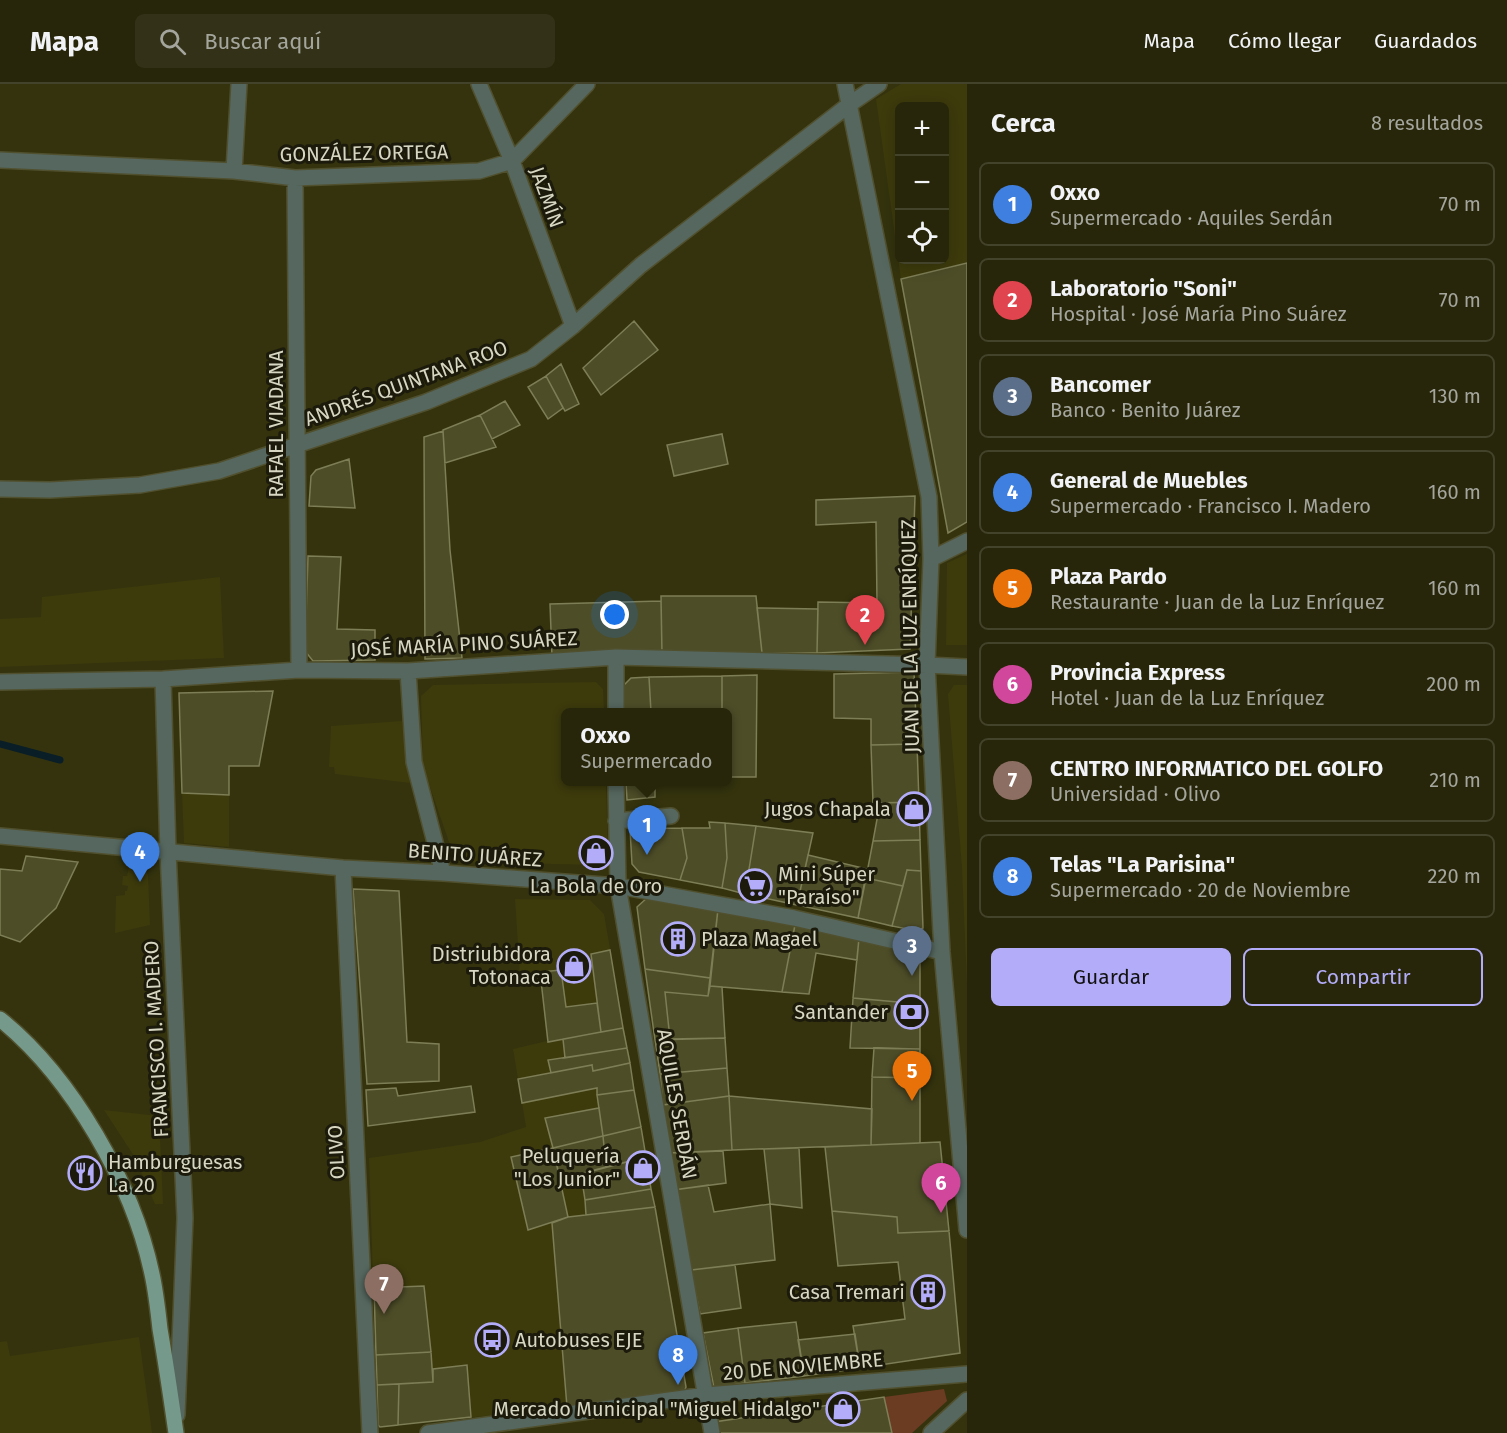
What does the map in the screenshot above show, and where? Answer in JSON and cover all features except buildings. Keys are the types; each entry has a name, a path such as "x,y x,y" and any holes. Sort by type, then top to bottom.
{"main road":[{"path":"0,1019 19,1034 59,1079 102,1146 135,1213 152,1274 176,1433"}],"street":[{"path":"234,171 239,84"},
{"name":"JAZMÍN","path":"479,84 512,161 573,326"},
{"name":"GONZÁLEZ ORTEGA","path":"0,160 234,171 295,178 479,171 512,161 586,84"},
{"name":"JUAN DE LA LUZ ENRÍQUEZ","path":"845,84 929,497 931,559 927,665 942,952 967,1230"},
{"name":"ANDRÉS QUINTANA ROO","path":"0,489 50,490 141,485 219,471 426,402 531,359 573,326 641,265 879,84"},
{"name":"RAFAEL VIADANA","path":"295,178 298,670"},
{"path":"931,559 967,541"},
{"path":"616,657 616,708"},
{"name":"JOSÉ MARÍA PINO SUÁREZ","path":"0,682 163,679 298,670 408,671 616,657 967,667"},
{"path":"408,671 414,762 443,873"},
{"name":"FRANCISCO I. MADERO","path":"163,679 168,852 185,1218 176,1433"},
{"name":"AQUILES SERDÁN","path":"616,786 618,886 712,1433"},
{"path":"616,821 671,816"},
{"name":"BENITO JUÁREZ","path":"0,836 343,868 618,886 794,918 942,952"},
{"name":"OLIVO","path":"343,868 370,1433"},
{"name":"20 DE NOVIEMBRE","path":"428,1433 706,1395 967,1374"},
{"path":"931,1433 967,1400"}],"shaded area":[{"path":"901,84 967,84 967,263 901,279 899,264 949,264 949,102 895,102 895,236 876,99"},
{"path":"967,554 967,645 946,645 947,563"},
{"path":"220,577 224,658 0,667 0,619 41,617 42,597"},
{"path":"596,682 603,689 604,708 561,708 561,786 606,786 608,857 601,865 456,862 423,767 421,696 433,685"},
{"path":"954,685 967,685 967,985 962,868 948,694"},
{"path":"402,721 410,783 335,774 334,767 329,767 331,726"},
{"path":"182,793 229,795 229,847 184,843"},
{"path":"129,867 145,869 148,875 150,925 115,933 116,896 125,895 127,891 128,886 122,885 123,876 127,876"},
{"path":"515,899 590,900 604,914 686,1387 683,1395 380,1427 378,1425 369,1158 480,1142 526,1127 513,1049 547,1041 540,972 520,976"},
{"path":"104,1110 159,1116 163,1204 155,1204 134,1156"},
{"path":"139,1337 152,1433 0,1433 0,1342 7,1341 10,1356"},
{"path":"944,1389 947,1401 912,1433 892,1433 884,1397"}],"waterway":[{"path":"0,744 60,760"}],"place":[{"name":"Laboratorio \"Soni\"","path":"865,645"},
{"name":"Jugos Chapala","path":"914,809"},
{"name":"La Bola de Oro","path":"596,853"},
{"name":"Oxxo","path":"647,855"},
{"name":"General de Muebles","path":"140,882"},
{"name":"Mini Súper \"Paraíso\"","path":"755,886"},
{"name":"Plaza Magael","path":"678,939"},
{"name":"Distriubidora Totonaca","path":"574,966"},
{"name":"Bancomer","path":"912,976"},
{"name":"Santander","path":"911,1012"},
{"name":"Plaza Pardo","path":"912,1101"},
{"name":"Peluquería \"Los Junior\"","path":"643,1168"},
{"name":"Hamburguesas La 20","path":"85,1173"},
{"name":"Provincia Express","path":"941,1213"},
{"name":"Casa Tremari","path":"928,1292"},
{"name":"CENTRO INFORMATICO DEL GOLFO","path":"384,1314"},
{"name":"Autobuses EJE","path":"492,1340"},
{"name":"Telas \"La Parisina\"","path":"678,1385"},
{"name":"Mercado Municipal \"Miguel Hidalgo\"","path":"843,1409"}]}
